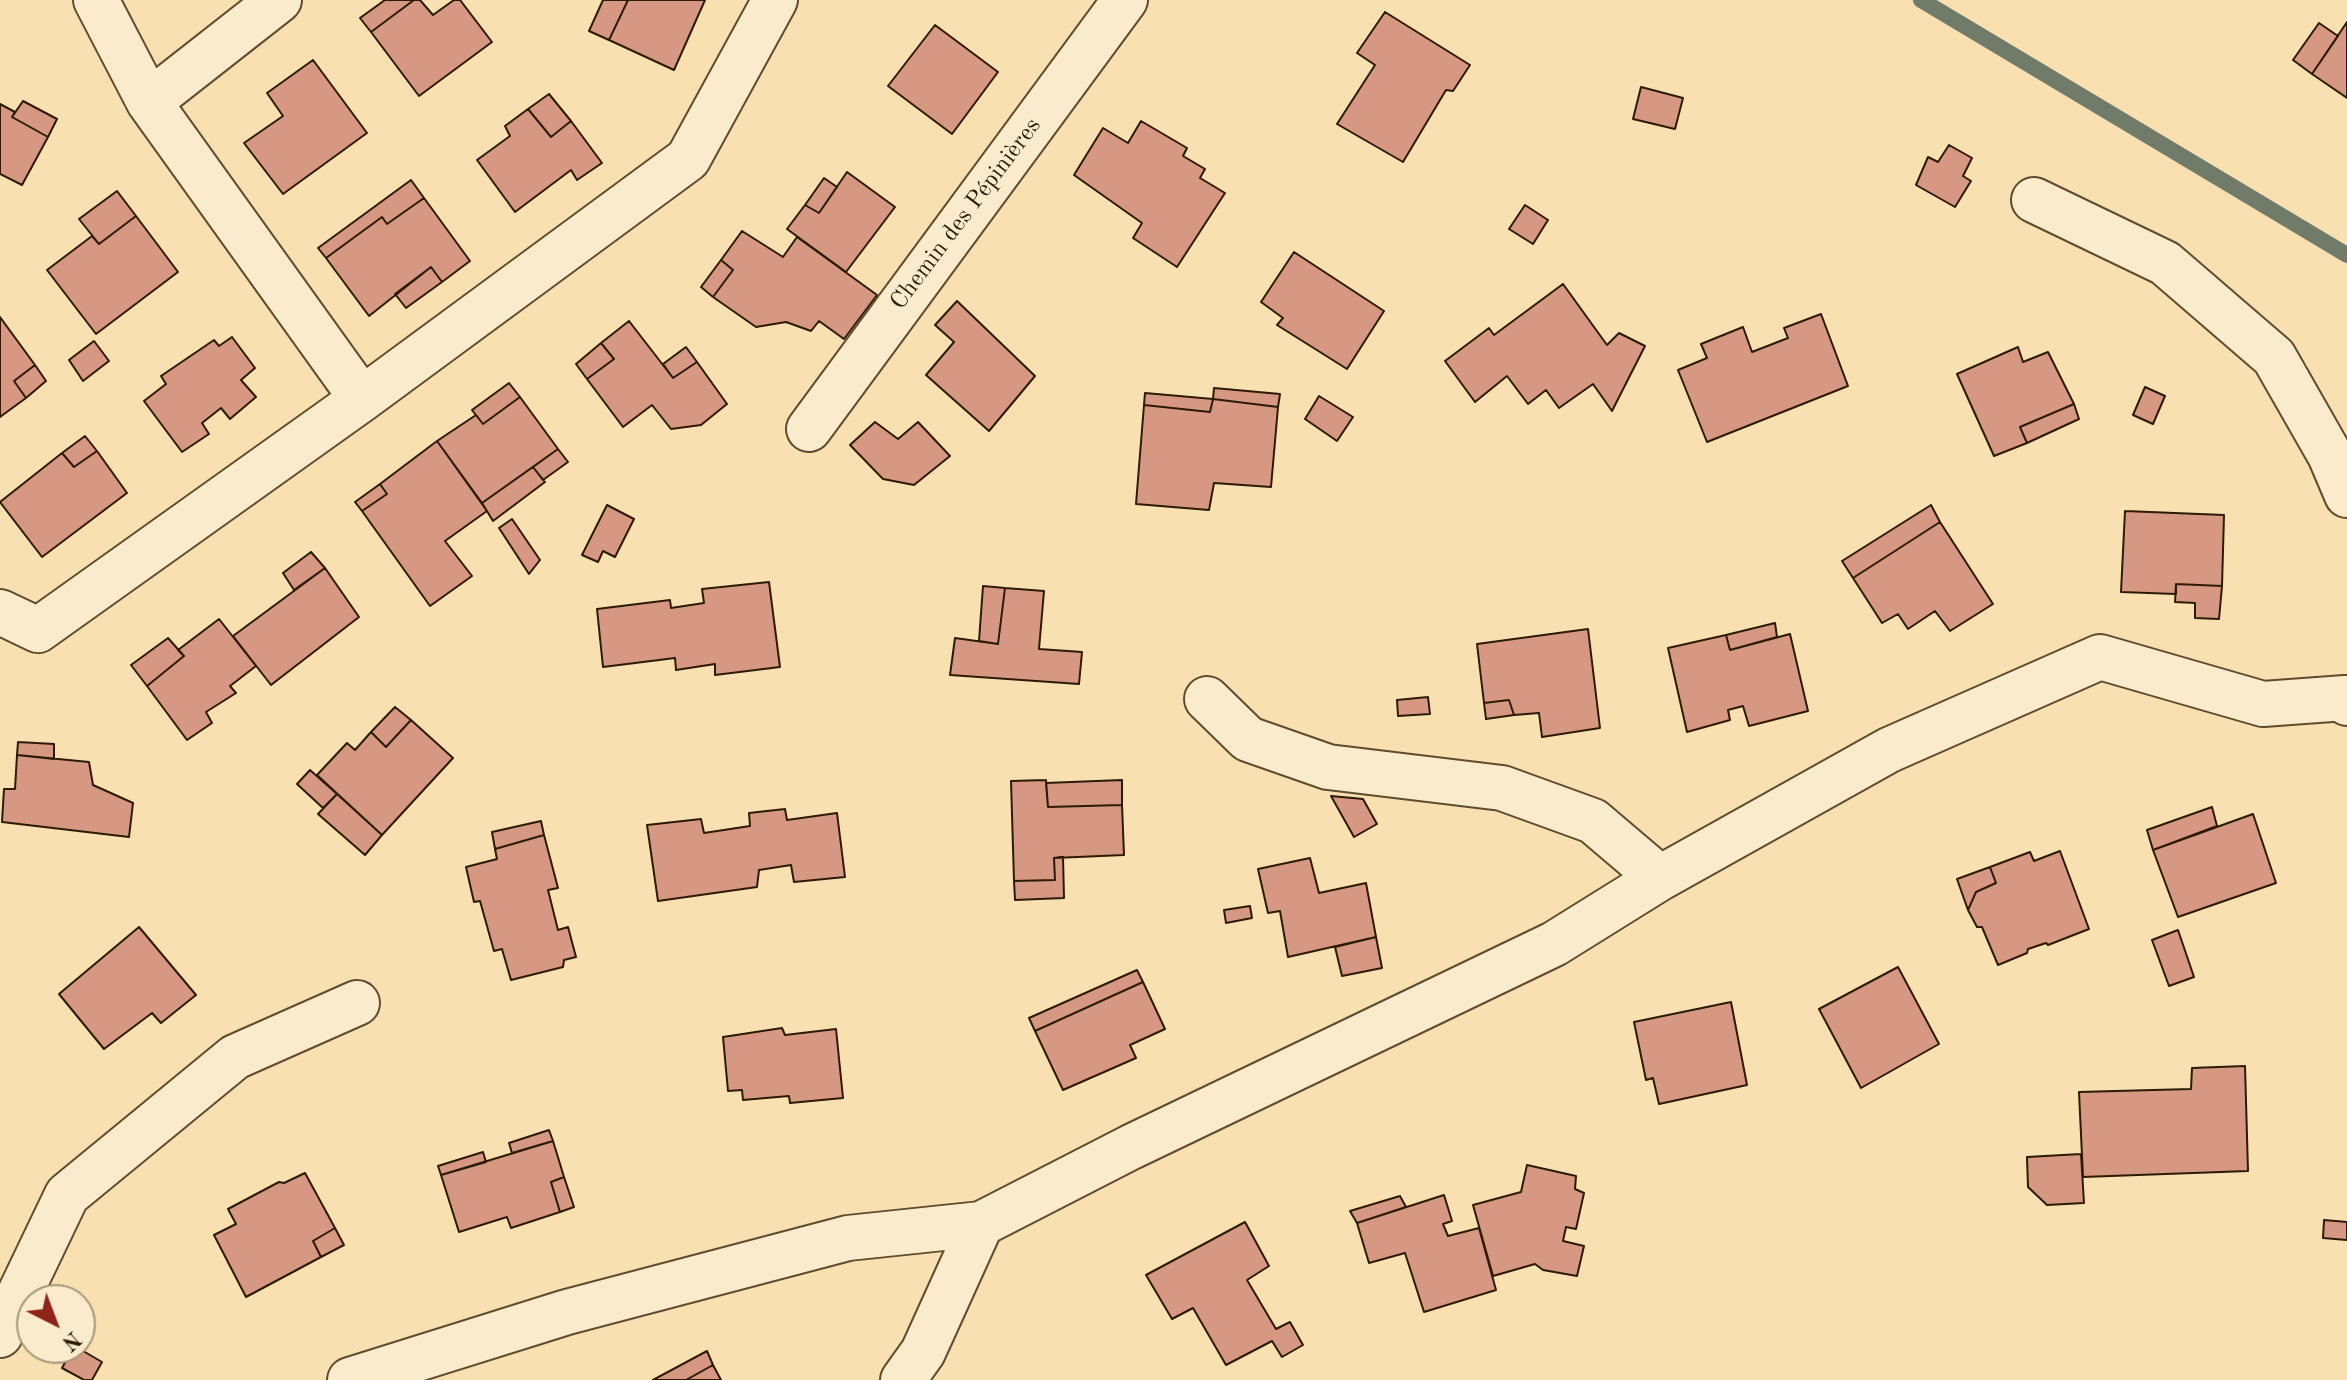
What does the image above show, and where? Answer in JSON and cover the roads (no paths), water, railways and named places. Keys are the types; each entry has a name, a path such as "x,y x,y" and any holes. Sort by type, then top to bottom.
{"street":[{"path":"96,0 149,102 362,399"},
{"path":"149,102 279,0"},
{"path":"0,612 38,630 362,399 688,159 775,0"},
{"name":"Chemin des Pépinières","path":"809,429 1125,0"},
{"path":"2034,200 2165,263 2274,357 2330,455 2347,495"},
{"path":"350,1380 567,1312 848,1238 981,1224 1131,1147 1554,944 1660,878 1889,750 2100,657 2263,704 2346,698"},
{"path":"1207,699 1248,739 1328,767 1502,788 1593,821 1660,878"},
{"path":"0,1335 67,1195 235,1057 357,1003"},
{"path":"903,1380 923,1352 981,1224"}],"waterway":[{"path":"1921,0 2347,255"}]}
